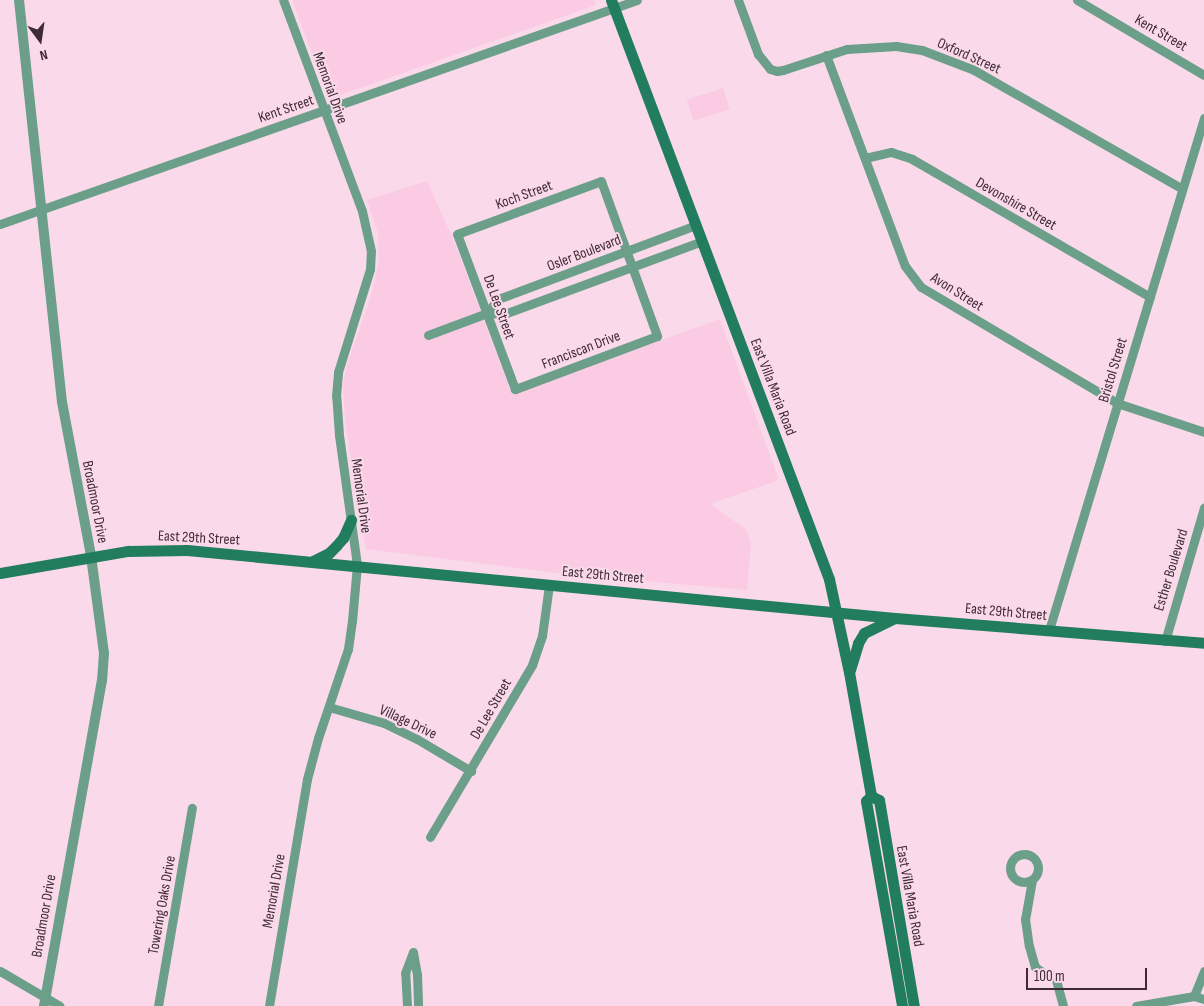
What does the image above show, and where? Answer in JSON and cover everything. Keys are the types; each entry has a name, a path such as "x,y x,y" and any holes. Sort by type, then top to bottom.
{"main road":[{"name":"East Villa Maria Road","path":"613,4 829,579 849,672 870,796 866,801 902,1006"},
{"path":"312,562 329,553 336,546 343,538 351,520"},
{"name":"East 29th Street","path":"0,573 128,551 187,550 896,618 1201,644"},
{"path":"849,672 858,643 864,633 896,618"},
{"name":"East Villa Maria Road","path":"870,796 878,800 914,1006"}],"street":[{"name":"Broadmoor Drive","path":"19,0 62,402 91,556 103,635 103,670 45,1002"},
{"name":"Memorial Drive","path":"269,1006 308,779 348,648 357,566 339,435 336,396 338,372 370,269 371,251 362,211 283,0"},
{"name":"Kent Street","path":"0,224 323,111 613,4 637,0"},
{"name":"Oxford Street","path":"738,0 758,54 770,69 784,70 847,49 896,46 944,56 974,70 1181,188"},
{"name":"Kent Street","path":"1077,0 1204,74"},
{"name":"Avon Street","path":"826,55 905,266 921,287 1117,404 1204,432"},
{"name":"Bristol Street","path":"1049,630 1181,188 1204,118"},
{"name":"Devonshire Street","path":"865,158 891,152 912,159 1150,297"},
{"name":"Koch Street","path":"457,234 601,181 626,251"},
{"name":"Osler Boulevard","path":"487,313 498,299 696,226"},
{"name":"De Lee Street","path":"457,234 515,389"},
{"name":"Osler Boulevard","path":"428,335 487,313 504,314 702,241"},
{"path":"626,251 632,266"},
{"name":"Franciscan Drive","path":"515,389 657,336 632,266"},
{"name":"Esther Boulevard","path":"1165,641 1204,508"},
{"name":"De Lee Street","path":"430,837 471,771 532,665 542,636 550,585"},
{"name":"Village Drive","path":"329,707 384,723 417,739 471,771"},
{"name":"Towering Oaks Drive","path":"158,1006 192,808"},
{"path":"1032,880 1025,919 1029,946 1035,967 1045,974 1055,976 1062,1006"},
{"path":"407,1006 405,972 413,952 417,974 418,1006"},
{"path":"0,971 45,1002 60,1006"},
{"path":"1194,996 1204,971"},
{"path":"1136,1006 1194,996 1204,1000"}],"shaded area":[{"path":"292,0 594,0 596,5 329,99"},
{"path":"723,88 730,109 694,121 687,100"},
{"path":"427,181 454,241 512,394 720,319 779,480 710,504 746,529 751,543 747,590 565,574 366,549 345,420 343,384 348,362 372,293 379,261 378,234 367,200"}]}
